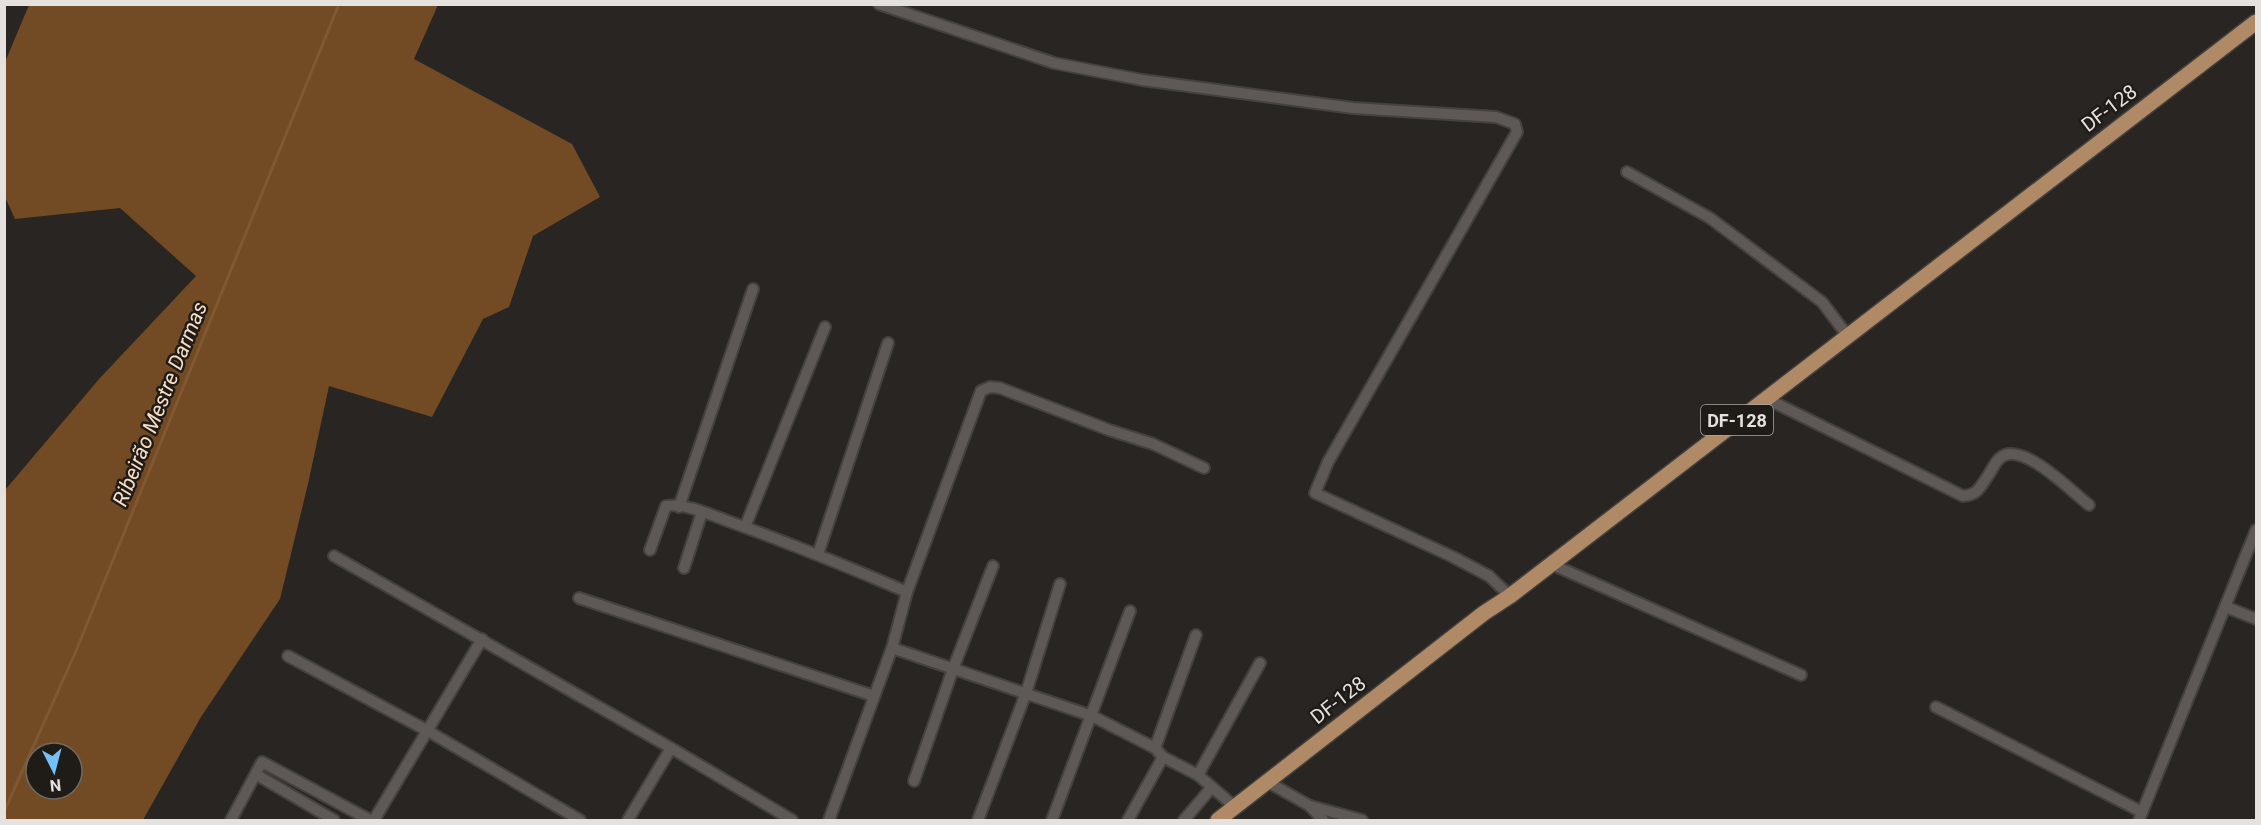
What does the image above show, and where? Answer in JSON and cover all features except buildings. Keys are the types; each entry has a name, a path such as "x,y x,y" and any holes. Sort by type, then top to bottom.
{"main road":[{"name":"DF-128","path":"1218,820 1474,620 1510,596 2256,22"}],"street":[{"path":"879,4 1054,63 1142,80 1353,108 1496,117 1515,124 1517,132 1328,462 1315,493 1454,557 1489,576 1510,596"},
{"path":"1627,172 1710,218 1822,302 1847,335"},
{"path":"679,507 753,289"},
{"path":"745,527 825,327"},
{"path":"818,554 888,343"},
{"path":"829,820 892,648 907,592 981,391 990,387 1000,388 1109,430 1153,444 1204,468"},
{"path":"1765,398 1963,496 1978,491 2000,458 2008,454 2019,454 2043,467 2089,505"},
{"path":"650,550 666,506 679,507 702,512 818,554 907,592"},
{"path":"684,568 702,512"},
{"path":"1936,707 2141,816 2256,530"},
{"path":"334,556 482,639 792,820"},
{"path":"1551,564 1801,675"},
{"path":"914,781 953,669 993,566"},
{"path":"978,820 1026,693 1060,584"},
{"path":"579,598 874,696"},
{"path":"2226,607 2256,619"},
{"path":"1052,820 1130,611"},
{"path":"1155,748 1196,635"},
{"path":"374,820 482,639"},
{"path":"892,648 1092,716 1155,748 1163,757 1198,776 1235,807"},
{"path":"288,656 428,731 580,820"},
{"path":"1198,776 1260,663"},
{"path":"628,820 671,748"},
{"path":"1128,820 1163,757"},
{"path":"231,820 262,762 370,820"},
{"path":"257,775 334,820"},
{"path":"1268,782 1310,806 1362,820"},
{"path":"1184,820 1212,787"},
{"path":"1310,806 1323,820"}],"shaded area":[{"path":"29,5 438,5 414,59 572,144 600,197 533,236 509,307 483,319 432,417 329,386 280,599 201,717 143,820 5,820 5,490 100,378 196,276 120,208 15,219 5,197 5,62"}],"waterway":[{"name":"Ribeirão Mestre Darmas","path":"4,812 76,651 339,4"}]}
